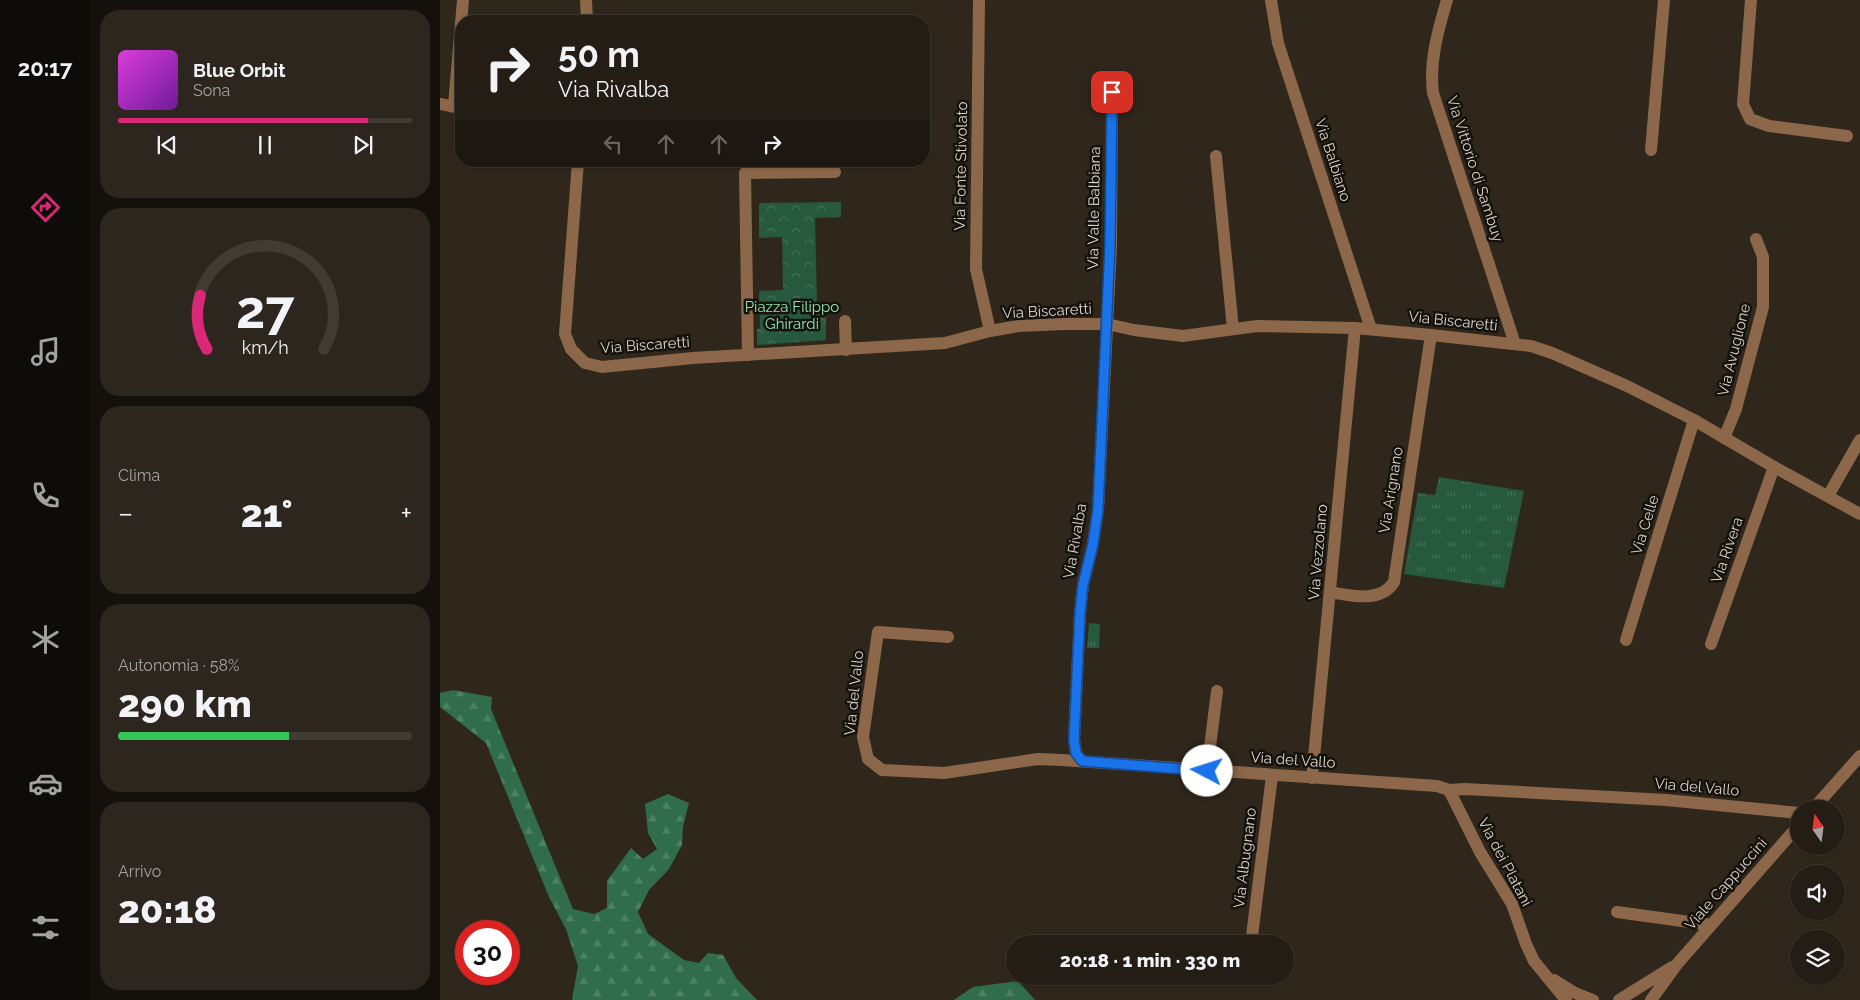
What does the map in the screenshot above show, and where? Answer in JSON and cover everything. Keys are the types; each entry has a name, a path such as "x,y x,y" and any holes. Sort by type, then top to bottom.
{"street":[{"path":"461,15 462,0"},
{"path":"586,0 587,15"},
{"name":"Via Fonte Stivolato","path":"979,0 976,269 990,331"},
{"name":"Via Balbiano","path":"1272,0 1278,43 1371,329"},
{"name":"Via Vittorio di Sambuy","path":"1447,0 1435,44 1431,75 1433,94 1515,344"},
{"path":"1651,150 1664,0"},
{"path":"1751,0 1743,104 1750,119 1769,126 1847,136"},
{"name":"Via Valle Balbiana","path":"1107,324 1112,92"},
{"path":"440,104 455,106"},
{"path":"1216,156 1233,329"},
{"name":"Via Biscaretti","path":"578,167 565,334 571,349 585,363 602,367 693,358 946,343 990,331 1019,326 1107,324 1134,330 1184,336 1257,326 1355,328 1515,344 1531,346 1552,353 1627,386 1694,420 1860,514"},
{"path":"748,355 745,173 835,172"},
{"name":"Via Avuglione","path":"1724,438 1736,409 1762,307 1763,257 1756,239"},
{"path":"845,320 846,350"},
{"name":"Via Rivalba","path":"1082,761 1076,753 1074,740 1080,613 1083,585 1093,544 1098,509 1107,324"},
{"name":"Via Vezzolano","path":"1312,778 1355,328"},
{"name":"Via Arignano","path":"1330,592 1375,596 1385,592 1394,582 1430,334"},
{"name":"Via Celle","path":"1626,640 1694,420"},
{"path":"1828,496 1860,440"},
{"name":"Via Rivera","path":"1711,644 1774,467"},
{"name":"Via del Vallo","path":"948,636 878,632 863,737 868,759 882,770 944,773 1038,759 1082,761 1272,776 1437,786 1449,790 1465,789 1666,800 1790,813"},
{"path":"1207,771 1217,691"},
{"path":"1821,800 1860,756"},
{"name":"Via Albugnano","path":"1252,935 1272,776"},
{"name":"Via dei Platani","path":"1449,790 1480,852 1512,904 1534,961 1566,1000"},
{"name":"Viale Cappuccini","path":"1651,1000 1678,963 1790,835"},
{"path":"1617,912 1711,925"},
{"name":"Viale Cappuccini","path":"1619,1000 1678,963"},
{"name":"Via dei Platani","path":"1546,974 1575,993 1593,1000"}],"green space":[{"name":"Piazza Filippo Ghirardi","path":"841,202 841,217 815,218 817,304 826,317 826,340 757,345 757,329 760,328 759,291 783,290 782,237 759,238 759,203"},
{"path":"1439,477 1524,491 1504,588 1404,574 1418,493 1435,495"},
{"path":"1089,623 1100,624 1099,648 1087,648"},
{"path":"453,690 492,697 491,709 573,909 594,914 607,908 607,881 631,848 643,859 657,849 648,833 645,804 668,794 689,803 683,827 682,845 669,869 649,890 638,912 648,934 684,960 699,963 708,953 723,955 736,978 757,1000 572,1000 578,966 566,929 549,897 486,743 440,707 440,693"},
{"path":"1006,983 1006,985 1022,985 1035,1000 954,1000 973,987"}],"route":[{"path":"1112,92 1110,245 1098,509 1096,530 1083,585 1080,613 1074,740 1076,753 1082,761 1207,771"}]}
